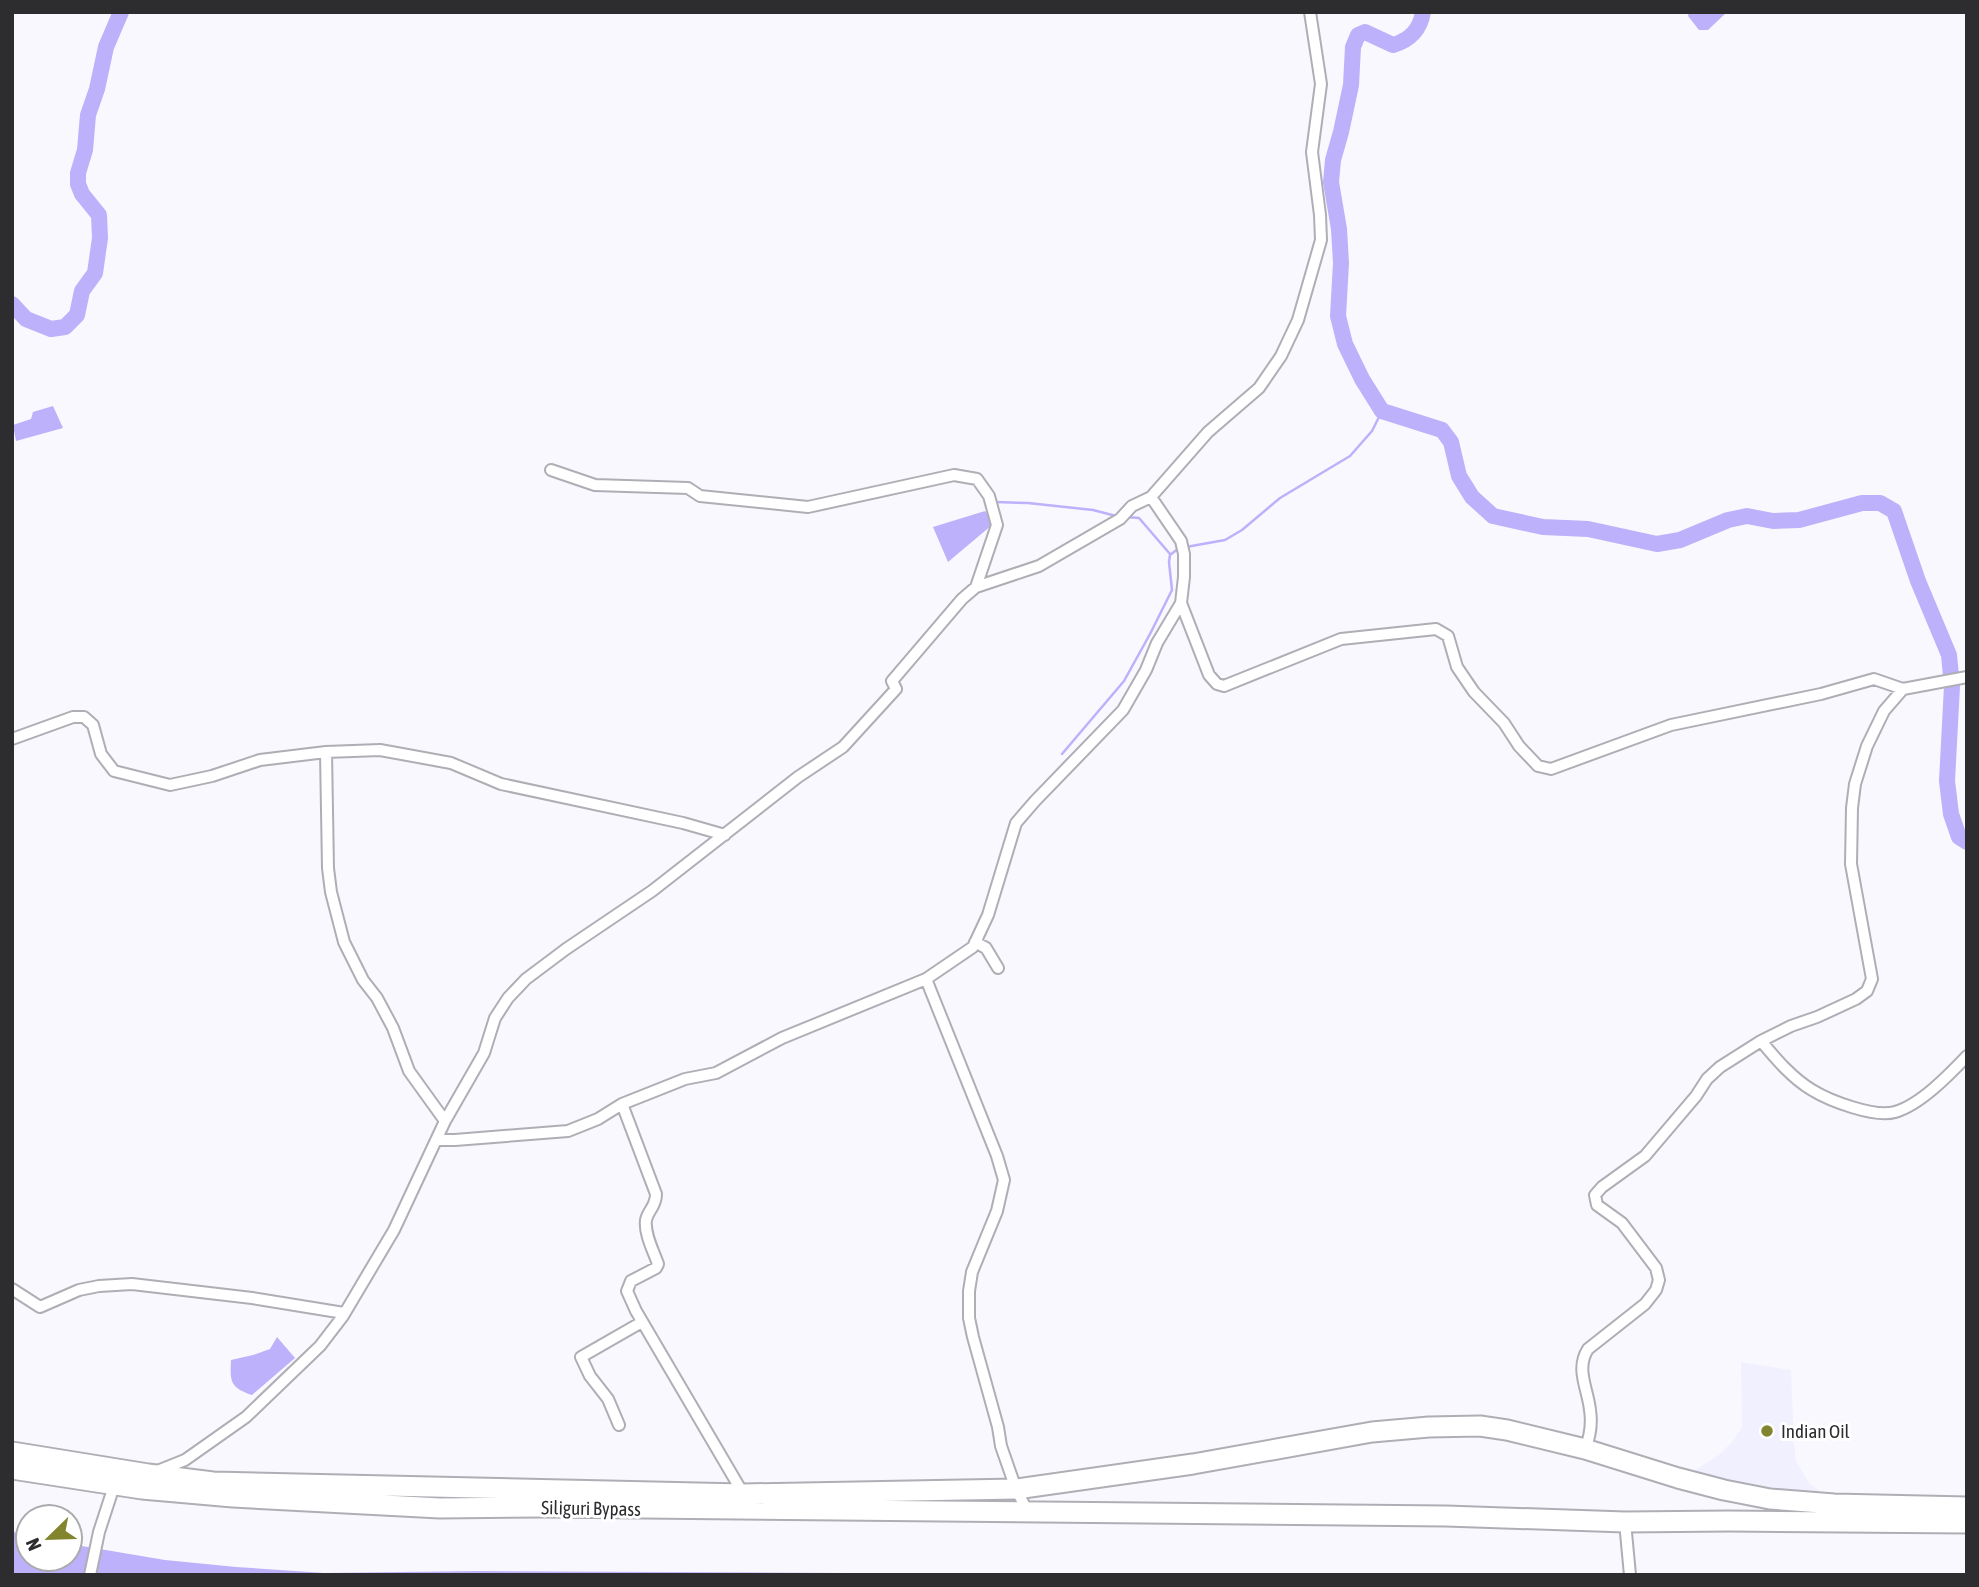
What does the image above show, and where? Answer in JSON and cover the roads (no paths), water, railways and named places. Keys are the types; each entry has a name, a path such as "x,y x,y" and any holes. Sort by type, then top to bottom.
{"highway":[{"path":"747,1502 1016,1489 1193,1464 1372,1432 1480,1426 1585,1449 1704,1485 1770,1499 1845,1505 1967,1507"},
{"path":"12,1452 145,1482"},
{"name":"Siliguri Bypass","path":"12,1469 114,1486 145,1482 233,1497 440,1508 747,1502 1028,1512 1446,1516 1625,1522 1967,1523"}],"street":[{"path":"145,1482 185,1460 246,1417 320,1346 344,1313 394,1230 445,1121 484,1054 495,1018 508,998 526,979 652,891 798,777 843,747 896,689 892,681 962,599 976,587 1039,566 1120,519 1132,506 1151,497 1208,432 1259,388 1281,356 1298,320 1321,240 1312,152 1321,84 1310,12"},
{"path":"551,470 595,485 688,488 700,496 808,507 954,475 977,479 989,496 997,524 976,587"},
{"path":"1151,497 1181,541 1184,554 1181,603 1209,675 1217,684 1224,686 1341,639 1436,629 1448,636 1457,667 1474,692 1504,723 1519,746 1538,766 1551,769 1671,725 1821,694 1874,679 1903,690 1966,677"},
{"path":"436,1140 568,1131 598,1119 622,1104 685,1079 716,1073 782,1038 926,979 972,947 988,915 1016,823 1123,710 1181,603"},
{"path":"1585,1449 1591,1425 1582,1373 1584,1356 1588,1349 1645,1304 1656,1290 1659,1280 1656,1268 1622,1223 1597,1205 1595,1195 1645,1156 1707,1079 1720,1067 1761,1041 1856,999 1867,991 1872,979 1851,864 1852,808 1855,783 1867,746 1884,711 1903,690"},
{"path":"12,739 73,717 84,717 93,725 101,754 114,771 170,785 212,776 260,761 326,752 380,750 451,763 501,784 725,835"},
{"path":"326,752 328,868 331,892 344,942 363,980 377,998 393,1028 409,1070 445,1121"},
{"path":"975,942 986,948 998,968"},
{"path":"926,979 997,1156 1004,1180 997,1211 972,1272 969,1318 1001,1446 1016,1489 1028,1512"},
{"path":"1761,1041 1782,1065 1812,1090 1875,1114 1892,1114 1908,1108 1967,1056"},
{"path":"622,1104 656,1194 656,1204 646,1219 647,1231 658,1264 656,1269 631,1280 627,1291 642,1322 747,1502"},
{"path":"12,1289 40,1307 79,1290 132,1284 252,1298 344,1313"},
{"path":"619,1425 608,1399 590,1376 581,1357 642,1322"},
{"path":"90,1575 99,1532 114,1486"},
{"path":"1625,1522 1630,1572"}],"waterway":[{"path":"12,304 26,319 51,329 65,327 77,315 82,291 95,273 100,238 99,215 82,194 78,173 85,150 88,115 106,47 121,12"},
{"path":"1423,12 1417,29 1399,43 1393,45 1365,32 1358,35 1353,47 1351,85 1333,160 1331,182 1339,229 1341,263 1338,316 1345,344 1382,411 1442,430 1451,442 1459,476 1472,497 1493,516 1543,527 1588,529 1657,544 1680,540 1728,520 1747,516 1773,521 1799,520 1862,503 1880,503 1894,511 1918,581 1949,655 1952,686 1947,781 1951,814 1959,837 1967,842"},
{"path":"1186,547 1225,540 1242,530 1280,498 1350,456 1372,431 1382,411"},
{"path":"995,502 1093,510 1116,516"},
{"path":"1126,517 1139,518 1170,554"},
{"path":"1062,754 1124,681 1172,590 1170,555 1179,548"}],"place":[{"name":"Indian Oil","path":"1767,1431"}]}
